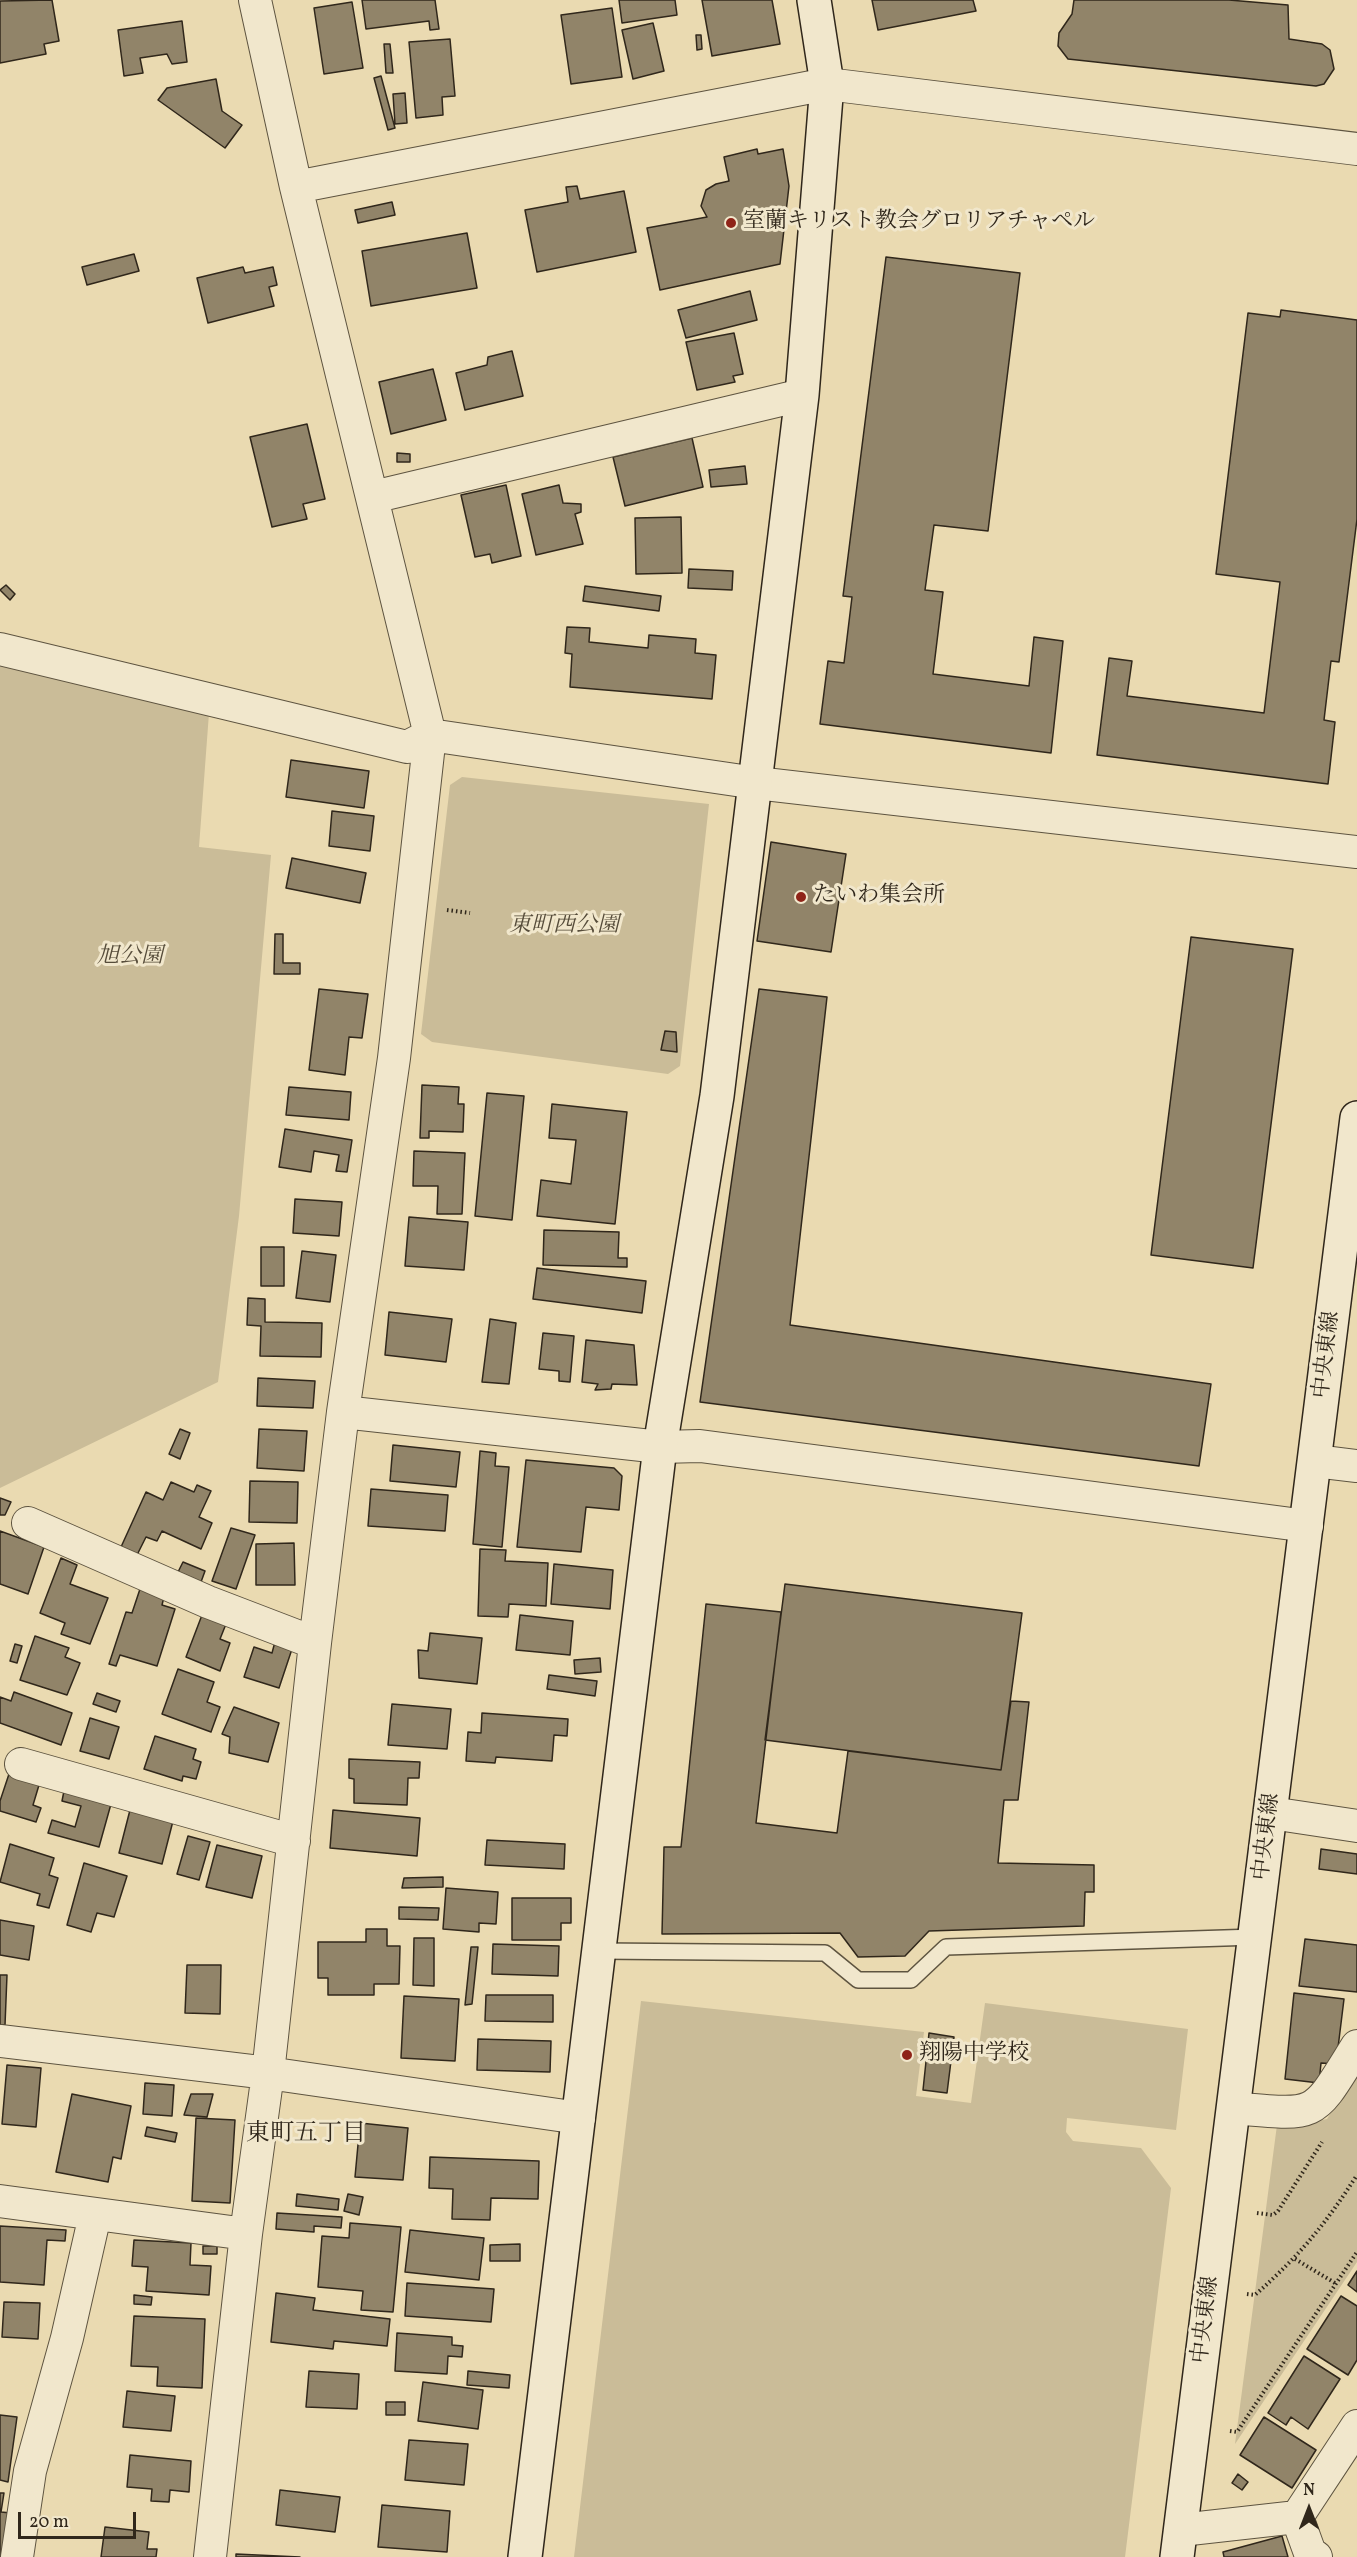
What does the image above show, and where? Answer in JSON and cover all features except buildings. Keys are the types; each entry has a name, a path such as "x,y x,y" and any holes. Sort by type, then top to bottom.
{"street":[{"path":"210,2557 246,2234 268,2073 315,1643 343,1412 394,1058 430,735 296,188 255,0"},
{"path":"525,2557 660,1448 717,1096 802,395 827,84 814,0"},
{"path":"296,188 827,84 1357,149"},
{"path":"373,497 802,395"},
{"path":"0,650 407,747 430,735 756,783 1357,852"},
{"name":"中央東線","path":"1179,2544 1356,1132"},
{"path":"343,1412 660,1448 700,1446 1307,1526"},
{"path":"1315,1461 1357,1466"},
{"path":"28,1523 208,1602 315,1643"},
{"path":"21,1764 294,1841"},
{"path":"1271,1813 1357,1826"},
{"path":"0,2041 268,2073 579,2118"},
{"path":"1234,2108 1304,2112 1312,2108 1325,2096 1357,2046"},
{"path":"0,2202 246,2234"},
{"path":"17,2557 30,2470 67,2338 95,2215"},
{"path":"1179,2544 1297,2517 1357,2426"},
{"path":"1297,2517 1310,2553 1316,2557"}],"lane":[{"path":"599,1952 825,1953 858,1980 911,1980 946,1947 1255,1937"}],"path":[{"path":"436,909 470,913"},
{"path":"1257,2213 1273,2215 1278,2211 1327,2134"},
{"path":"1247,2294 1255,2295 1295,2259 1329,2218 1357,2175"},
{"path":"1230,2431 1236,2432 1357,2252"},
{"path":"1295,2259 1335,2283"}],"green space":[{"name":"旭公園","path":"0,664 209,713 199,847 271,855 239,1216 218,1382 0,1488"},
{"name":"東町西公園","path":"462,777 709,804 680,1066 668,1074 432,1042 421,1034 450,785"},
{"path":"641,2001 924,2032 916,2096 971,2103 985,2003 1188,2029 1176,2130 1067,2118 1066,2132 1073,2141 1141,2148 1171,2188 1125,2557 574,2557"},
{"path":"1357,2070 1357,2262 1235,2444 1277,2125 1304,2124 1327,2119"}],"place":[{"name":"室蘭キリスト教会グロリアチャペル","path":"731,223"},
{"name":"たいわ集会所","path":"801,897"},
{"name":"翔陽中学校","path":"907,2055"}],"district":[{"name":"東町五丁目","path":"306,2136"}]}
